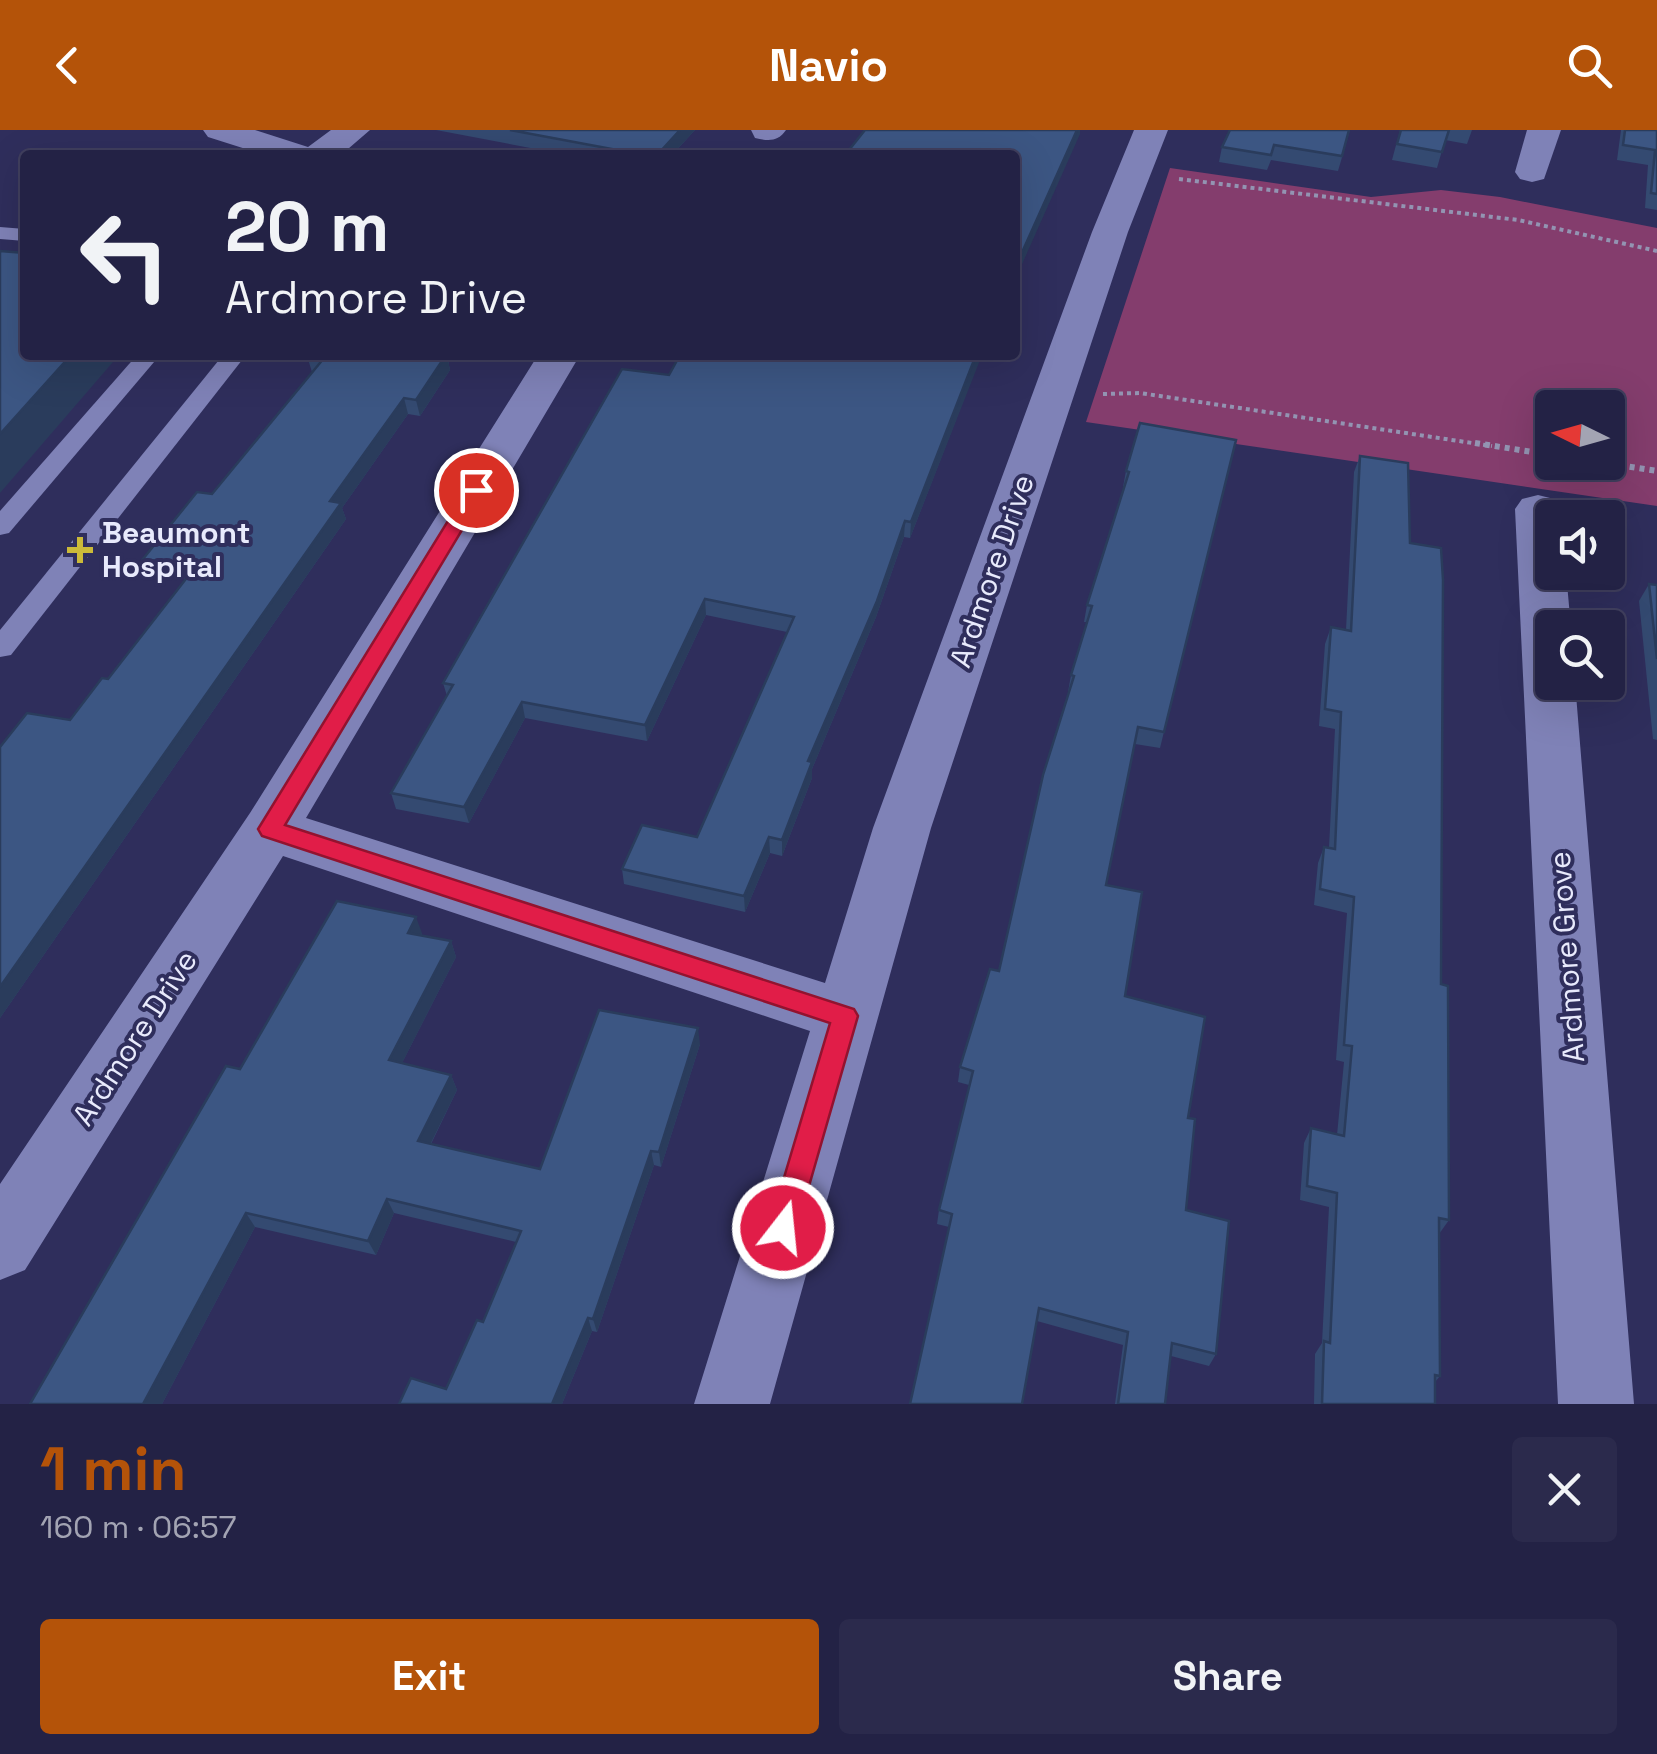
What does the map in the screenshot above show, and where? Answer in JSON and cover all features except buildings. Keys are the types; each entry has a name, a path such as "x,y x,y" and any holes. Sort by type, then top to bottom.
{"street":[{"path":"220,130 284,150"},
{"path":"326,150 353,130"},
{"path":"1532,172 1544,130"},
{"name":"Ardmore Drive","path":"732,1404 902,828 1055,388 1142,152"},
{"name":"Ardmore Drive","path":"0,1246 270,829 556,360"},
{"name":"Ardmore Grove","path":"1545,482 1596,1404"},
{"path":"270,829 845,1016"}],"lane":[{"path":"0,528 145,360"},
{"path":"1,648 231,360"},
{"path":"0,608 30,612"}],"path":[{"path":"1142,152 1518,220 1657,251"},
{"path":"1055,388 1096,394 1140,394 1545,482"},
{"path":"1625,466 1657,471"}],"shaded area":[{"path":"1170,168 1371,197 1441,190 1500,197 1657,228 1657,506 1086,422"}],"place":[{"name":"Beaumont Hospital","path":"80,550"}],"route":[{"path":"476,490 270,829 845,1016 783,1228"}]}
